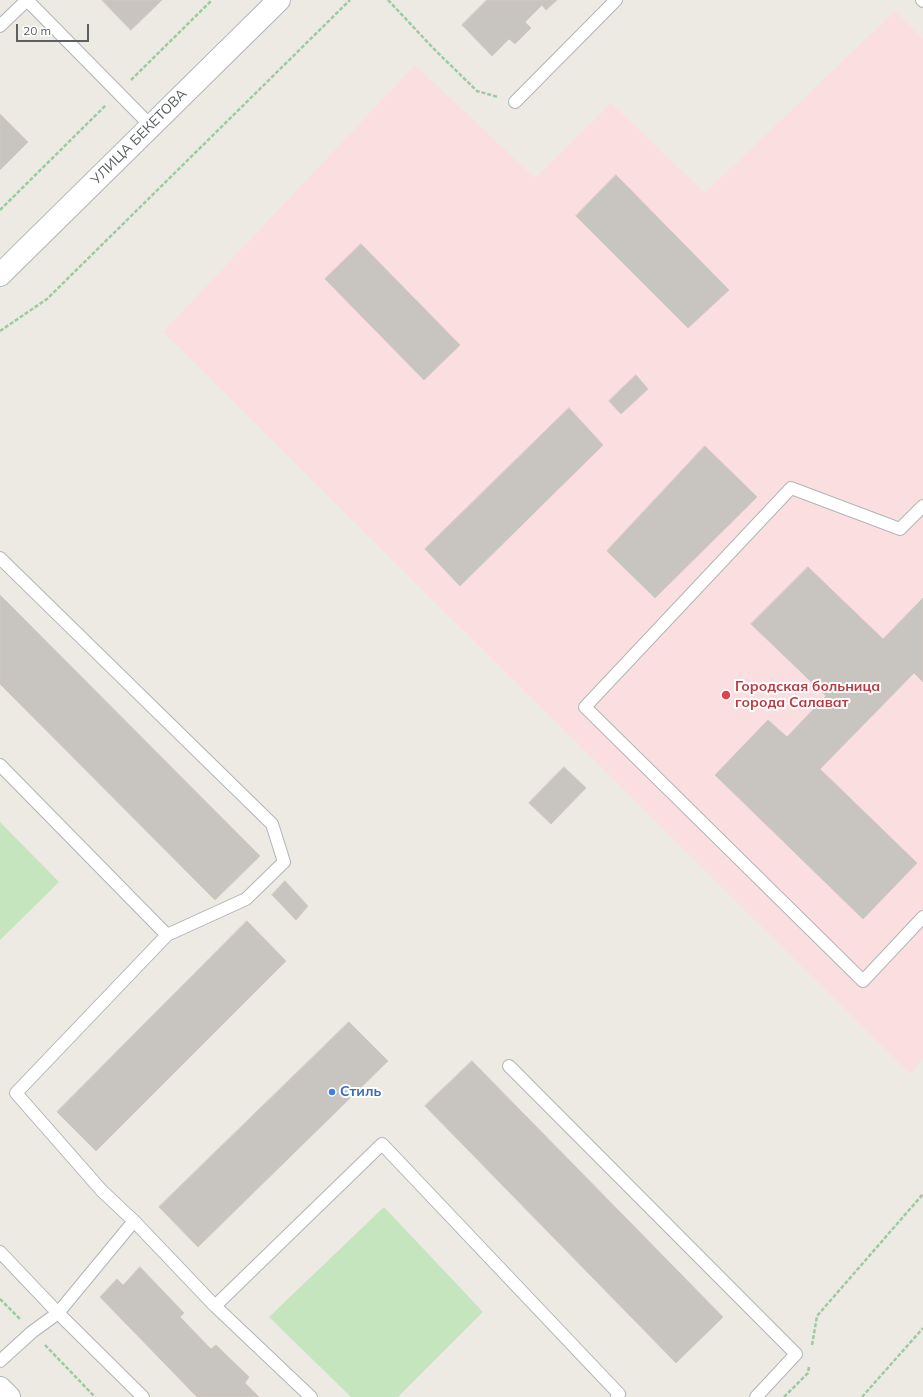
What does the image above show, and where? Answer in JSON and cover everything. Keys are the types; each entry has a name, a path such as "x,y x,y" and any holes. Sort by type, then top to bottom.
{"street":[{"name":"УЛИЦА БЕКЕТОВА","path":"0,275 278,0"},
{"path":"0,1388 9,1397"}],"lane":[{"path":"0,26 27,0 151,126"},
{"path":"515,102 616,0"},
{"path":"923,506 900,529 791,488 585,707 863,981 923,917"},
{"path":"0,558 272,824 284,862 246,899 167,935 16,1093 102,1191 134,1221 215,1306 311,1397"},
{"path":"0,765 167,935"},
{"path":"509,1066 796,1354 756,1397"},
{"path":"215,1306 382,1144 619,1394 617,1397"},
{"path":"0,1360 58,1312 134,1221"},
{"path":"0,1252 142,1397"}],"path":[{"path":"0,331 47,299 350,0"},
{"path":"388,0 434,49 477,91 515,102"},
{"path":"811,1352 817,1316 923,1194"},
{"path":"0,1299 95,1397"},
{"path":"862,1397 923,1328"},
{"path":"784,1397 808,1373 809,1366"}],"shaded area":[{"name":"Городская больница города Салават","path":"895,11 923,39 923,1059 910,1074 163,332 415,65 535,178 611,103 705,193"}],"green space":[{"path":"0,822 59,882 0,940"},
{"path":"384,1207 483,1312 398,1397 351,1397 269,1317"}],"building":[{"path":"102,0 162,0 131,30"},
{"path":"487,0 557,0 546,10 542,5 525,22 531,28 515,44 509,39 492,56 462,25"},
{"path":"0,114 28,142 0,170"},
{"path":"616,175 729,290 688,328 576,216"},
{"path":"361,244 460,345 424,380 325,279"},
{"path":"636,375 648,389 621,414 609,401"},
{"path":"569,408 603,445 460,586 425,549"},
{"path":"705,446 757,497 655,598 607,551"},
{"path":"808,567 883,639 923,598 923,682 914,673 820,769 917,863 863,919 715,775 768,720 787,737 826,696 751,624"},
{"path":"0,595 260,856 215,900 0,684"},
{"path":"564,767 586,788 551,824 529,803"},
{"path":"285,881 308,906 296,920 272,895"},
{"path":"247,921 286,961 96,1151 57,1112"},
{"path":"349,1022 388,1061 198,1247 159,1207"},
{"path":"472,1061 723,1317 676,1363 425,1106"},
{"path":"140,1267 184,1313 180,1317 211,1349 216,1345 249,1377 245,1383 259,1397 197,1397 100,1297 117,1279 123,1285"}],"place":[{"name":"Городская больница города Салават","path":"726,695"},
{"name":"Стиль","path":"332,1092"}]}
